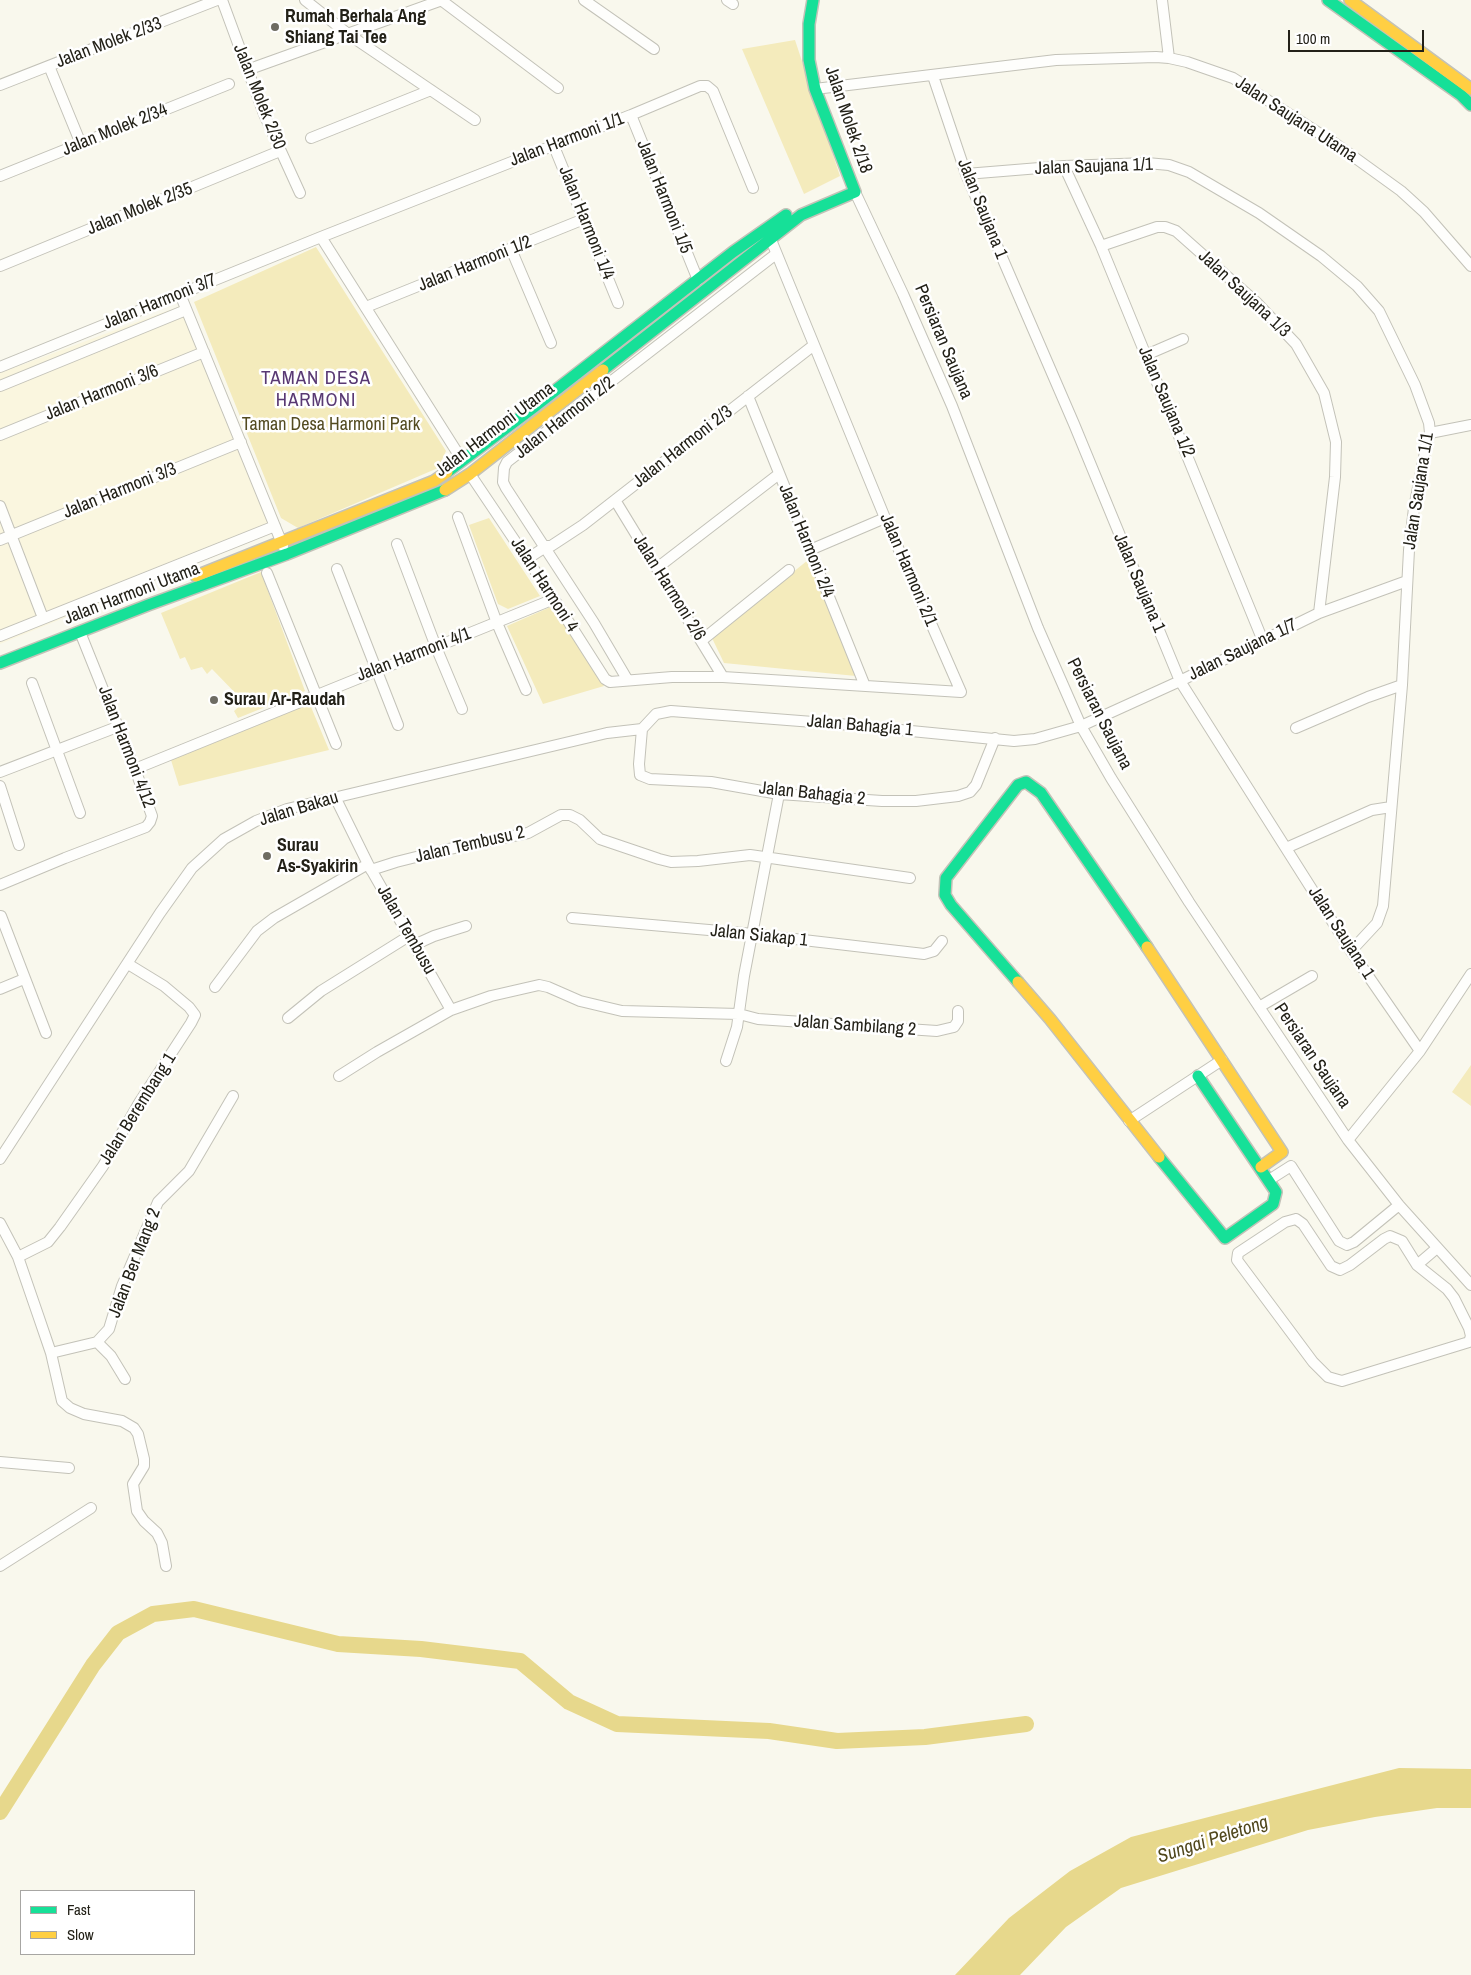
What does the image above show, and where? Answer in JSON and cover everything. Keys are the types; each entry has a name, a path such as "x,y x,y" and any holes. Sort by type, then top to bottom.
{"main road":[{"name":"Jalan Molek 2/18","path":"813,0 809,24 809,60 815,89 855,192"},
{"path":"1328,0 1461,95 1471,105"},
{"path":"1350,0 1471,89"},
{"name":"Jalan Harmoni Utama","path":"0,663 148,605 287,554 440,493 470,474 798,207 850,181"},
{"name":"Jalan Harmoni Utama","path":"0,652 434,481 534,407 698,280 768,233 809,211 855,192"},
{"path":"1198,1076 1276,1192 1273,1204 1225,1238 1129,1121 1050,1018 951,905 945,895 946,878 1018,786 1026,782 1041,793 1102,881 1282,1152 1260,1167"}],"street":[{"name":"Jalan Molek 2/33","path":"0,85 217,0"},
{"name":"Jalan Molek 2/30","path":"222,0 247,70 280,151 300,193"},
{"path":"305,0 348,34 475,120"},
{"path":"247,70 442,0 558,88"},
{"path":"584,0 654,50"},
{"path":"1162,0 1169,58"},
{"name":"Jalan Saujana Utama","path":"815,89 1056,60 1169,58 1187,62 1233,78 1336,144 1401,191 1424,212 1471,266"},
{"path":"49,66 81,144"},
{"name":"Jalan Saujana 1","path":"933,76 966,174 1074,424 1180,681 1286,848 1356,946 1416,1046"},
{"name":"Jalan Molek 2/34","path":"0,176 229,84"},
{"name":"Jalan Harmoni 1/1","path":"320,236 631,115 700,86 707,86 713,91 753,188"},
{"path":"311,138 431,90"},
{"name":"Jalan Harmoni 1/5","path":"631,115 698,280"},
{"name":"Jalan Harmoni 1/4","path":"553,144 618,303"},
{"name":"Jalan Molek 2/35","path":"0,266 280,151"},
{"name":"Jalan Saujana 1/1","path":"966,174 1064,166 1147,163 1189,172 1259,213 1321,256 1357,286 1379,311 1415,385 1429,423 1430,433 1414,508 1407,581 1402,685 1383,906 1377,923 1356,946"},
{"name":"Jalan Saujana 1/2","path":"1064,166 1101,246 1263,641"},
{"name":"Persiaran Saujana","path":"855,192 903,294 952,406 1038,628 1081,726 1137,819 1348,1140 1399,1205 1471,1286"},
{"name":"Jalan Harmoni 1/2","path":"366,307 584,219"},
{"name":"Jalan Saujana 1/3","path":"1101,246 1157,227 1165,227 1176,231 1256,302 1296,344 1324,393 1336,442 1335,477 1319,613"},
{"name":"Jalan Harmoni 2/1","path":"627,679 724,677 961,692 885,518 768,233"},
{"path":"320,236 462,460"},
{"name":"Jalan Harmoni 3/7","path":"0,368 320,236"},
{"path":"511,249 551,343"},
{"name":"Jalan Harmoni 2/2","path":"627,679 594,623 503,482 502,475 508,462 776,254"},
{"path":"180,294 287,554"},
{"path":"0,386 186,310"},
{"path":"1146,355 1183,339"},
{"name":"Jalan Harmoni 2/3","path":"529,561 614,500 814,345"},
{"name":"Jalan Harmoni 3/6","path":"0,434 204,352"},
{"name":"Jalan Harmoni 2/4","path":"748,396 864,686"},
{"path":"1430,433 1471,425"},
{"name":"Jalan Harmoni 3/3","path":"0,540 241,442"},
{"name":"Jalan Harmoni 4","path":"470,474 605,679 610,682 627,679"},
{"path":"657,568 779,474"},
{"name":"Jalan Harmoni 2/6","path":"614,500 724,677"},
{"path":"0,506 43,618"},
{"path":"458,517 497,623 526,690"},
{"path":"810,550 885,518"},
{"path":"0,636 275,526"},
{"path":"397,544 462,709"},
{"path":"337,570 398,725"},
{"path":"701,641 789,570"},
{"path":"267,573 336,744"},
{"name":"Jalan Saujana 1/7","path":"1081,726 1180,681 1319,613 1407,581"},
{"name":"Jalan Harmoni 4/1","path":"135,769 554,599"},
{"name":"Jalan Harmoni 4/12","path":"0,886 65,858 146,827 152,816 80,632"},
{"path":"32,683 80,813"},
{"path":"1296,728 1368,697 1402,685"},
{"name":"Jalan Bahagia 1","path":"642,729 656,714 671,711 1014,741 1035,740 1081,726"},
{"path":"0,772 117,727"},
{"name":"Jalan Bahagia 2","path":"642,729 640,775 650,779 711,782 780,794 882,801 916,801 966,794 976,785 996,738"},
{"name":"Jalan Bakau","path":"0,1159 160,913 192,868 224,838 256,821 287,809 607,734 642,729"},
{"path":"0,786 19,845"},
{"path":"726,1061 737,1027 731,1013 752,934 780,794"},
{"name":"Jalan Tembusu","path":"335,797 366,867 445,1013"},
{"path":"1286,848 1372,810 1391,807"},
{"name":"Jalan Tembusu 2","path":"215,987 257,931 274,918 366,867 528,833 560,815 570,815 580,820 600,838 671,862 737,856 767,858 910,878"},
{"path":"0,916 46,1033"},
{"name":"Jalan Siakap 1","path":"572,918 752,934 924,954 934,951 942,941"},
{"path":"288,1018 321,991 407,940 434,936 466,926"},
{"name":"Jalan Berembang 1","path":"18,1257 48,1242 60,1227 103,1166 139,1103 195,1015 189,1007 164,986 130,961"},
{"path":"1348,1140 1471,974"},
{"path":"1259,1007 1312,976"},
{"path":"0,989 24,980"},
{"path":"339,1076 445,1013 490,996 539,985 548,987 580,1002 622,1011 731,1013"},
{"name":"Jalan Sambilang 2","path":"731,1013 758,1019 937,1031 954,1027 958,1021 958,1012"},
{"path":"1129,1121 1222,1060"},
{"name":"Jalan Ber Mang 2","path":"97,1342 109,1329 122,1286 158,1202 189,1171 233,1096"},
{"path":"1269,1180 1291,1166 1340,1241 1347,1245 1354,1242 1399,1205"},
{"path":"1296,1219 1304,1224 1331,1266 1340,1270 1390,1236 1402,1241 1418,1264 1447,1289 1454,1298 1469,1328 1470,1338 1342,1381 1328,1377 1313,1362 1237,1260 1238,1253 1285,1222 1296,1219"},
{"path":"0,1223 18,1257 49,1346 62,1401 70,1408 84,1414 122,1421 134,1428 138,1434 144,1466 133,1484 137,1511 144,1521 157,1533 162,1543 166,1566"},
{"path":"1418,1264 1437,1248"},
{"path":"49,1346 97,1342 111,1356 125,1379"},
{"path":"0,1462 69,1468"},
{"path":"0,1566 91,1508"}],"shaded area":[{"path":"188,303 282,529 0,644 0,373"}],"green space":[{"path":"795,40 840,176 804,194 742,49"},
{"name":"Taman Desa Harmoni Park","path":"316,247 446,451 438,468 298,528 281,518 194,302"},
{"path":"489,518 540,596 508,609 498,604 469,525"},
{"path":"808,560 856,676 724,663 712,638"},
{"path":"261,572 305,691 238,718 234,711 244,702 212,669 207,674 202,667 191,670 185,657 180,659 161,613"},
{"path":"555,605 604,686 543,704 507,626"},
{"path":"304,705 311,707 329,750 179,786 171,760"},
{"path":"1471,1065 1471,1106 1452,1092"}],"water":[{"name":"Sungai Peletong","path":"1399,1768 1471,1769 1471,1808 1437,1808 1375,1817 1308,1830 1121,1888 1066,1927 1020,1975 955,1975 1009,1918 1070,1871 1131,1837"}],"waterway":[{"path":"0,1812 93,1665 118,1633 153,1614 194,1609 338,1644 421,1649 520,1661 569,1702 617,1724 769,1731 837,1741 925,1737 1026,1724"}],"traffic: fast":[{"path":"603,370 801,215 855,192 815,89 809,60 809,24 813,0"},
{"path":"1328,0 1461,95 1471,105"},
{"path":"447,472 534,407 733,252 786,215"},
{"path":"0,663 148,605 287,554 445,490"},
{"path":"1018,982 951,905 945,895 946,878 1018,785 1026,782 1041,793 1147,947"},
{"path":"1159,1157 1225,1238 1273,1204 1276,1192 1198,1076"}],"traffic: slow":[{"path":"1350,0 1471,89"},
{"path":"445,490 470,474 603,370"},
{"path":"196,576 434,481 447,472"},
{"path":"1147,947 1282,1152 1261,1167"},
{"path":"1018,982 1050,1019 1159,1157"}],"place":[{"name":"Rumah Berhala Ang Shiang Tai Tee","path":"275,27"},
{"name":"Surau Ar-Raudah","path":"214,700"},
{"name":"Surau As-Syakirin","path":"267,856"}],"district":[{"name":"TAMAN DESA HARMONI","path":"316,390"}]}
